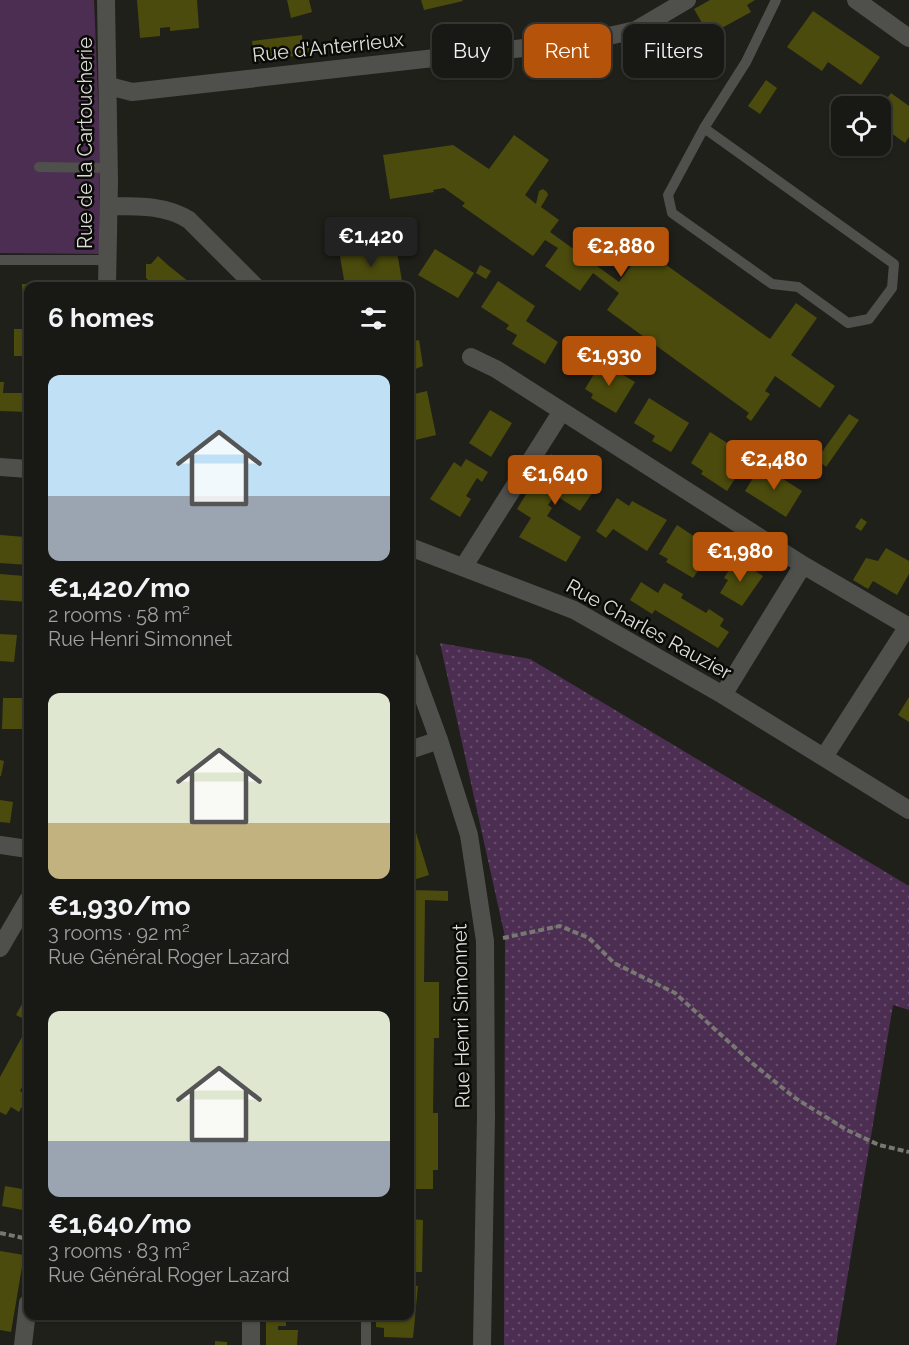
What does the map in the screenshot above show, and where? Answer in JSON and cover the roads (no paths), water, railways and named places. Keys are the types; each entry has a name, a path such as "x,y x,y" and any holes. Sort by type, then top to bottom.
{"street":[{"name":"Rue de la Cartoucherie","path":"106,0 109,86 107,282"},
{"name":"Rue d'Anterrieux","path":"109,86 132,92 586,41 636,30 687,0"},
{"path":"856,0 909,38"},
{"path":"108,206 176,212 189,220 251,282"},
{"path":"471,357 496,369 803,565 908,626 824,757"},
{"path":"464,566 562,411"},
{"path":"0,467 24,469"},
{"name":"Rue Charles Rauzier","path":"414,548 574,610 723,694 909,810"},
{"path":"723,694 803,565"},
{"name":"Rue Henri Simonnet","path":"414,672 470,835 485,941 486,1116 482,1345"},
{"path":"414,749 439,740"},
{"path":"0,845 24,848"},
{"path":"0,948 24,907"},
{"path":"23,1345 26,1320"},
{"path":"251,1320 251,1345"}],"lane":[{"path":"704,128 894,264 892,288 869,319 848,323 798,287 772,284 672,213 668,195 704,128 746,62 776,0"},
{"path":"39,167 109,168"},
{"path":"0,260 108,260"},
{"path":"366,1320 366,1345"}]}
